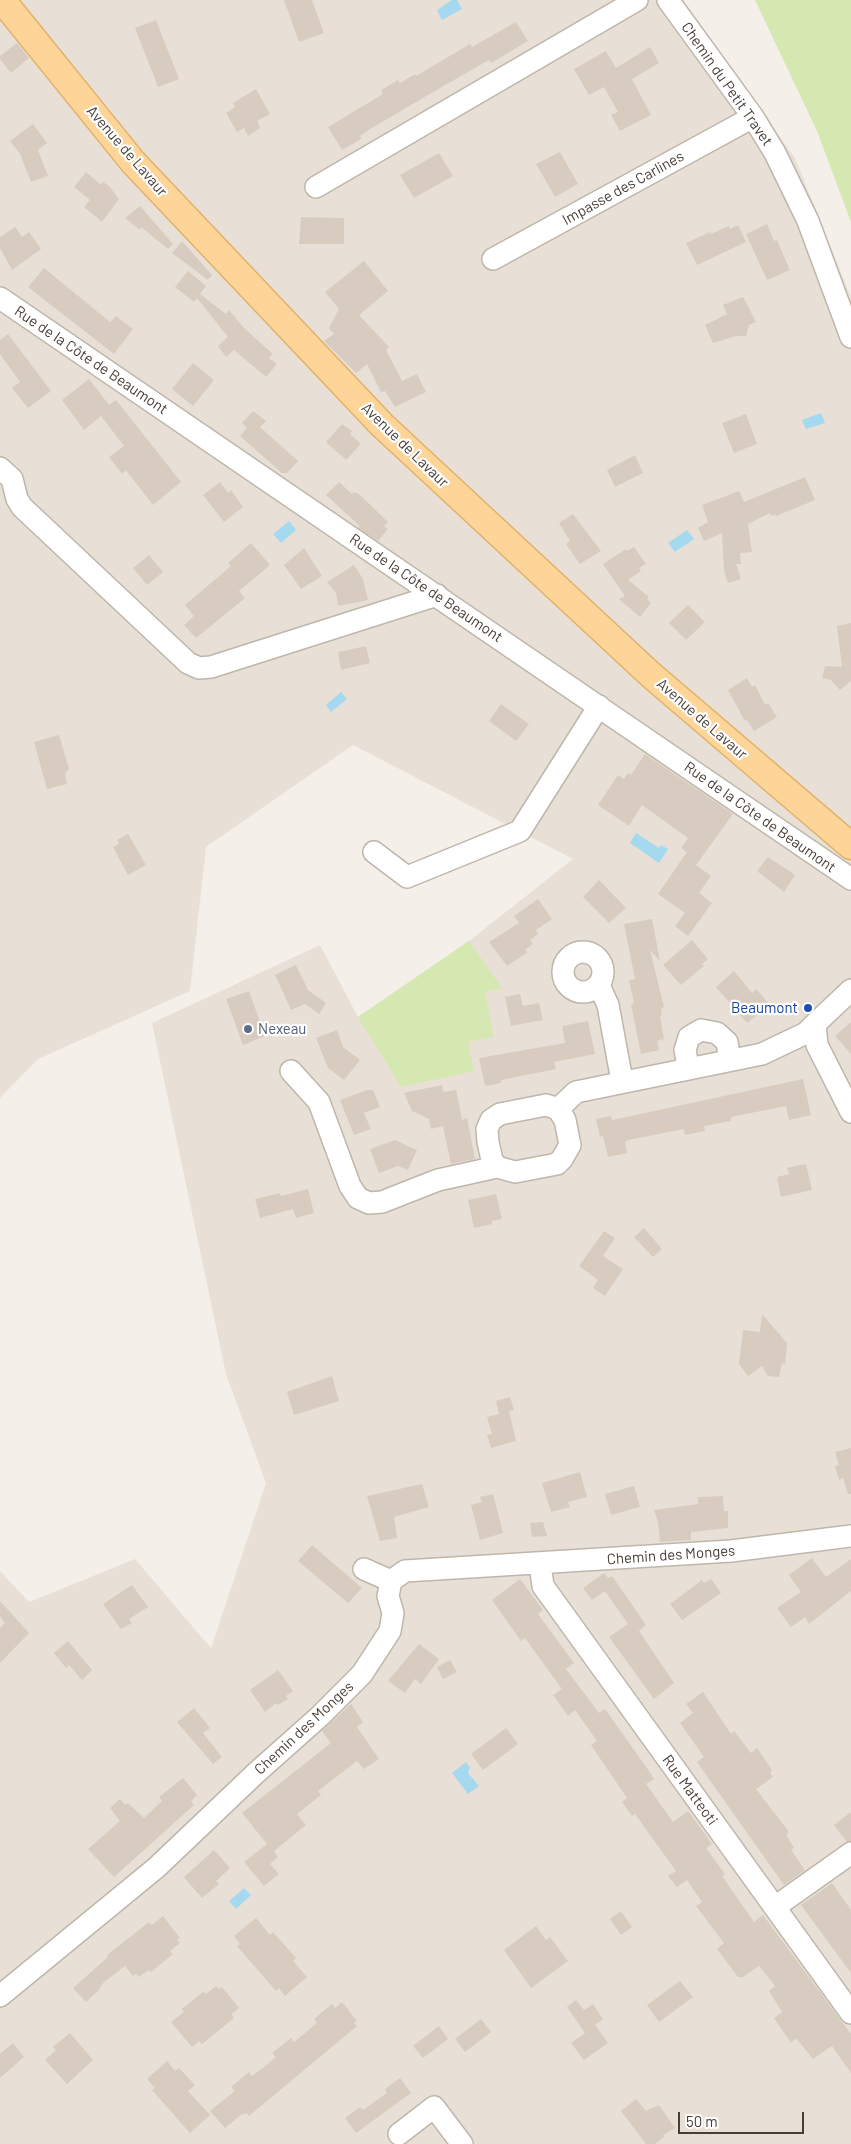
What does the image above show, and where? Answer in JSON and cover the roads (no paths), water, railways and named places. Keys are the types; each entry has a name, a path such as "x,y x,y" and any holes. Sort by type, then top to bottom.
{"main road":[{"name":"Avenue de Lavaur","path":"2,0 133,162 382,425 651,675 851,846"}],"street":[{"path":"316,187 637,0"},
{"name":"Chemin du Petit Travet","path":"668,0 753,116 792,185 851,337"},
{"name":"Impasse des Carlines","path":"493,259 753,116"},
{"name":"Rue de la Côte de Beaumont","path":"0,298 438,595 851,879"},
{"path":"0,468 12,479 17,499 22,507 188,663 199,668 210,667 438,595"},
{"path":"374,852 407,877 520,832 599,706"},
{"path":"598,985 608,1005 622,1081"},
{"path":"558,1109 576,1092 688,1067 762,1054 806,1033 851,990"},
{"path":"815,1024 817,1045 851,1112"},
{"path":"688,1067 685,1050 689,1037 701,1030 717,1033 727,1042 730,1060"},
{"path":"291,1071 319,1102 350,1186 358,1198 369,1203 382,1202 438,1180 497,1167 515,1172 557,1164 562,1160 570,1145 565,1120 558,1109 546,1105 500,1114 491,1120 486,1129 492,1160 497,1167"},
{"name":"Chemin des Monges","path":"0,1996 156,1868 241,1786 320,1716 362,1674 390,1631 393,1613 388,1596 391,1581 405,1572 731,1551 851,1536"},
{"name":"Rue Matteoti","path":"540,1564 543,1586 851,2012"},
{"path":"364,1569 391,1581"},
{"path":"775,1907 851,1854"},
{"path":"399,2134 434,2107 462,2144"}],"water":[{"path":"452,0 457,0 462,9 442,20 437,10"},
{"path":"821,413 825,423 806,429 802,420"},
{"path":"289,521 296,530 281,543 273,534"},
{"path":"687,530 694,539 675,552 668,543"},
{"path":"341,692 347,699 331,712 326,705"},
{"path":"636,833 659,848 661,845 668,849 659,863 630,843"},
{"path":"466,1762 470,1767 468,1773 479,1786 468,1794 452,1773"},
{"path":"244,1888 251,1895 236,1909 229,1901"}],"place":[{"name":"Beaumont","path":"808,1008"},
{"name":"Nexeau","path":"248,1029"}]}
